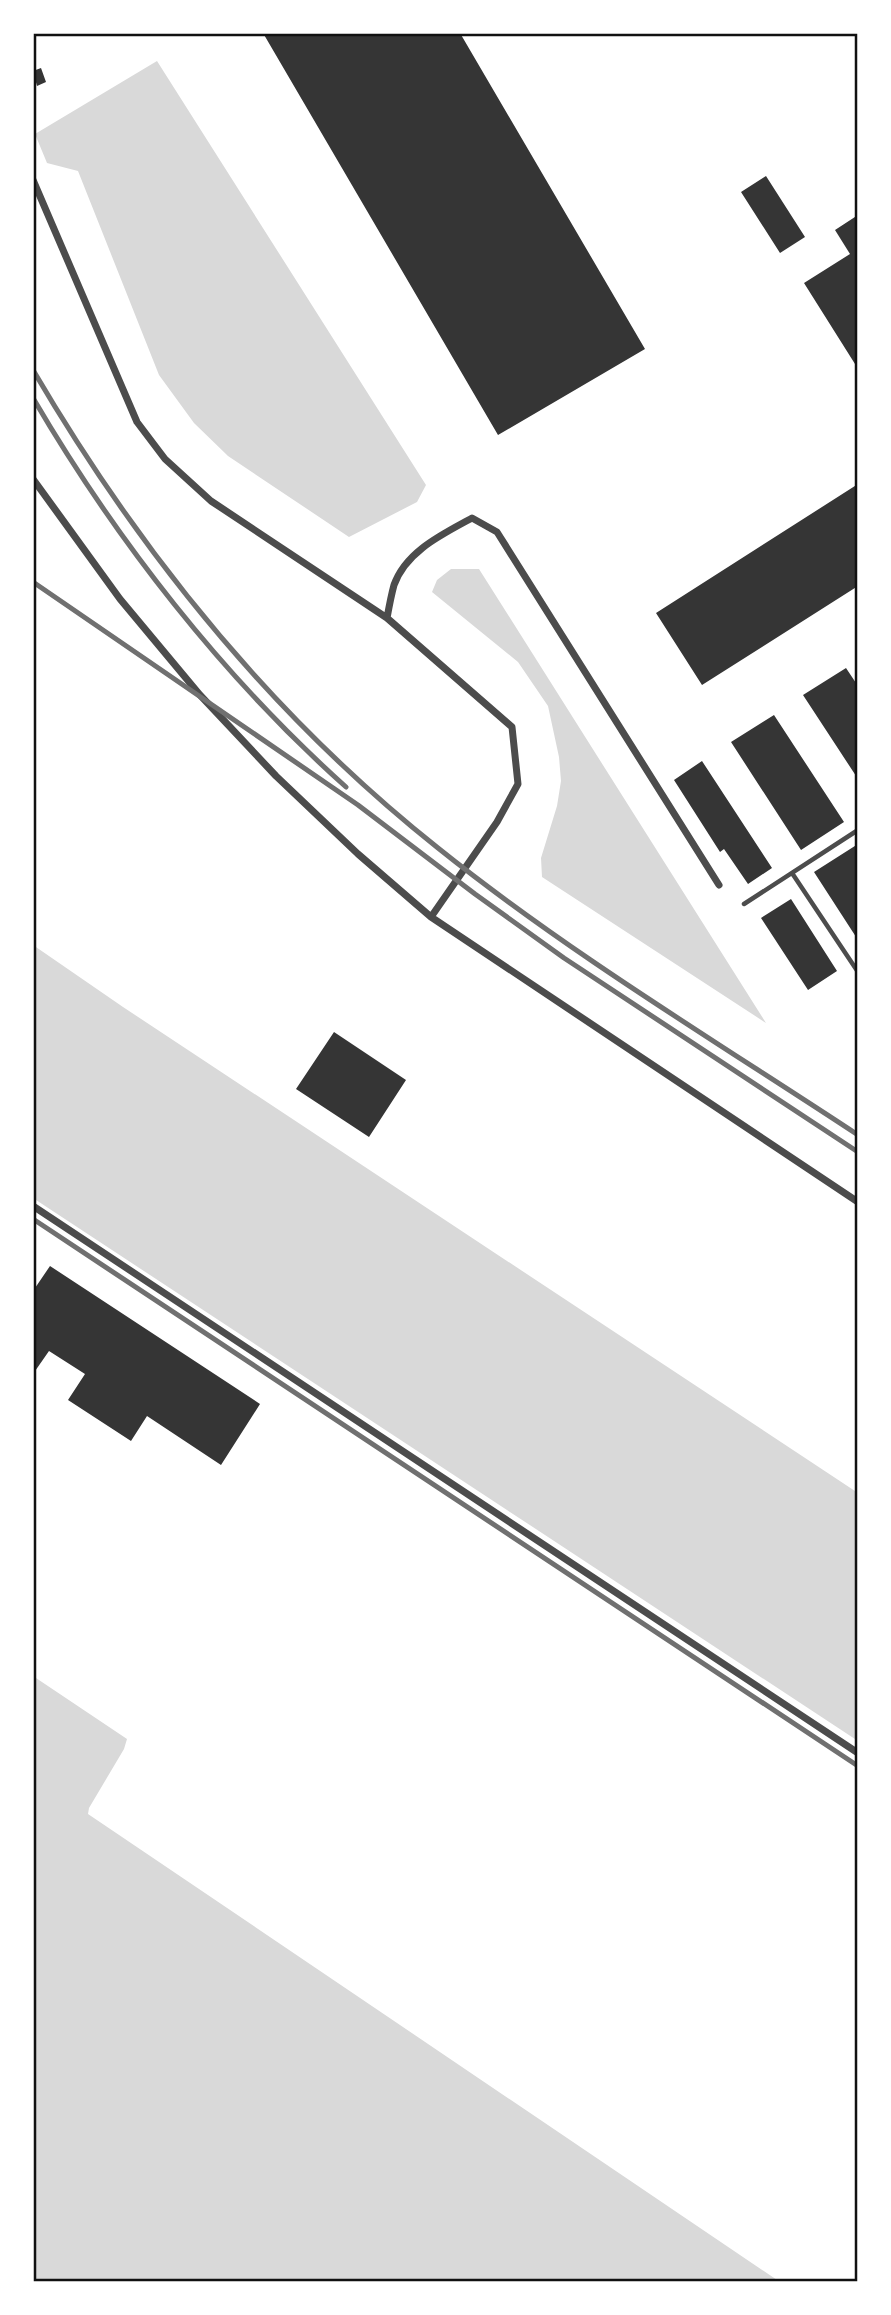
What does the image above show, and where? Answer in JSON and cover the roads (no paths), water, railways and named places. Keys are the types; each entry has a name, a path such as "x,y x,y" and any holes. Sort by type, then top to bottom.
{"street":[{"path":"33,180 137,422 165,459 211,501 387,618 512,727 518,785 497,822 431,917"},
{"path":"33,479 120,598 200,695 358,854 431,917 858,1202"},
{"path":"387,618 395,583 408,563 430,541 472,518 497,532 719,886"},
{"path":"33,1206 858,1753"}],"lane":[{"path":"744,904 858,830"},
{"path":"792,873 858,972"}],"railway":[{"path":"33,370 118,503 164,566 213,628 320,744 378,797 488,887 644,996 858,1135"},
{"path":"33,398 100,503 174,604 257,700 346,787"},
{"path":"33,582 358,805 564,958 858,1152"},
{"path":"33,1219 858,1766"}]}
